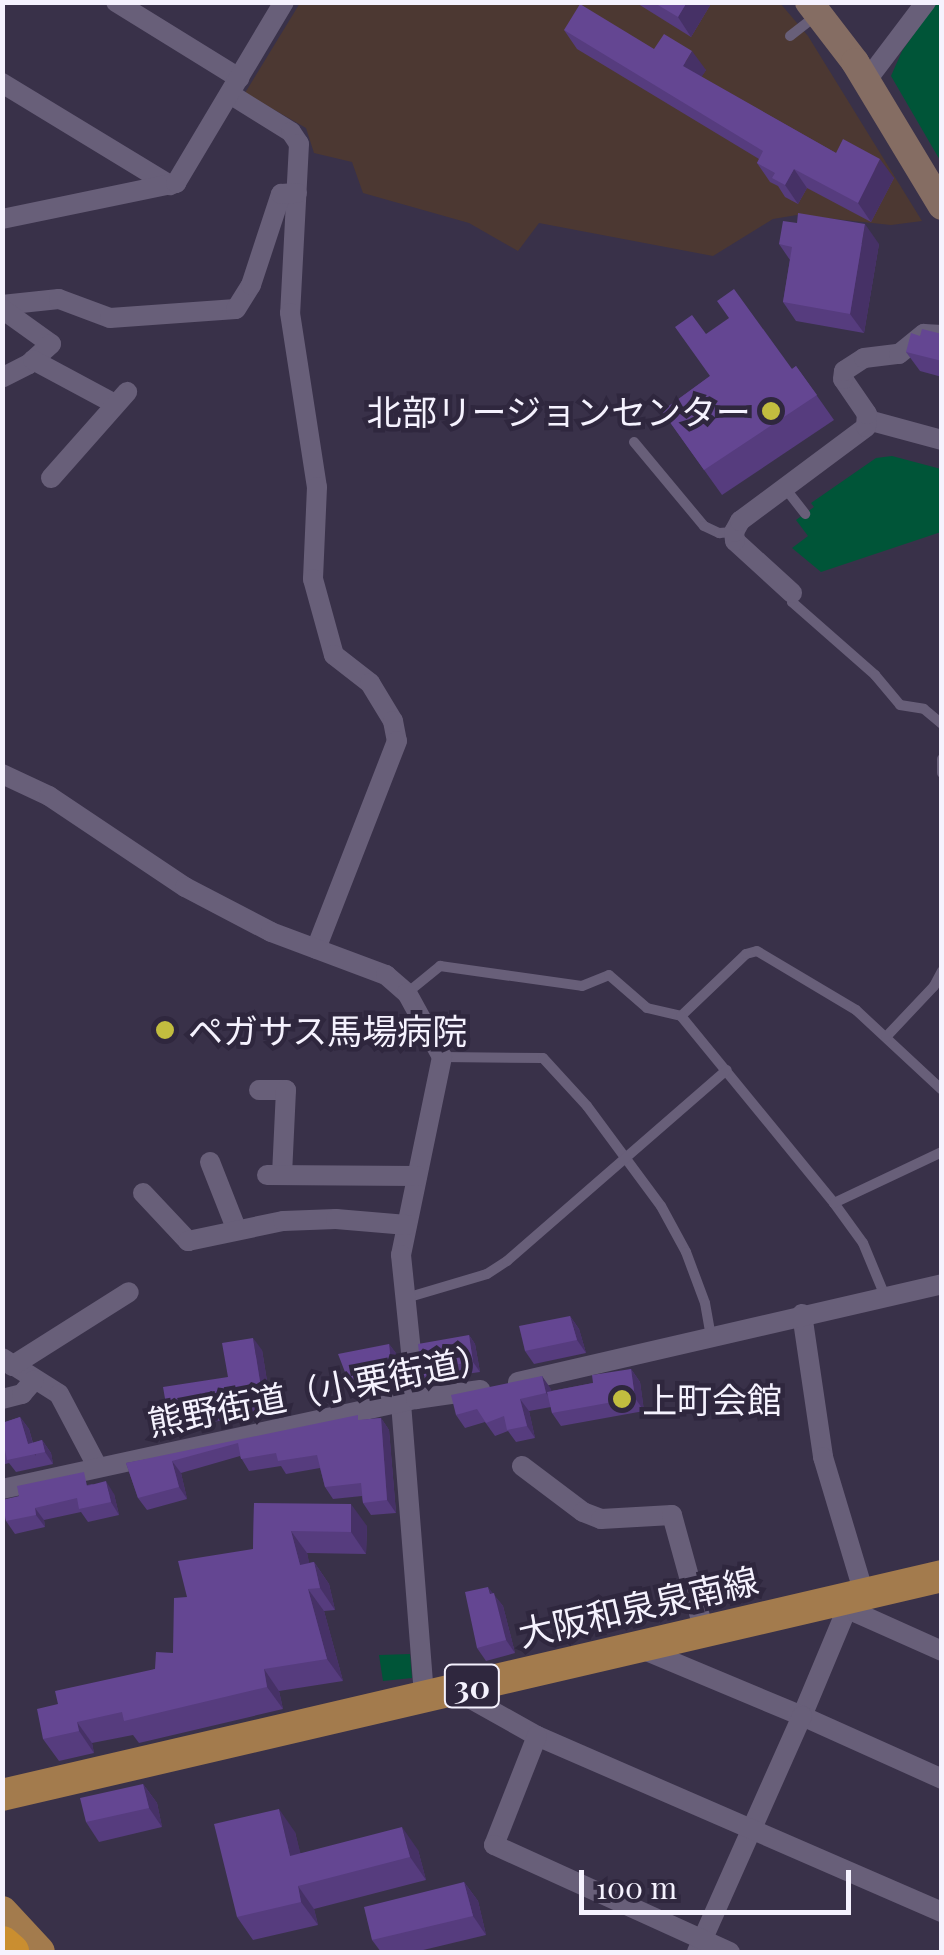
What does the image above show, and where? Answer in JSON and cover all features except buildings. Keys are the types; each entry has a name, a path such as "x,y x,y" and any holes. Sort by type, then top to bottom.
{"highway":[{"path":"2,1944 10,1952"}],"main road":[{"name":"大阪和泉泉南線","path":"2,1795 942,1576"},
{"path":"2,1910 39,1952"}],"street":[{"path":"116,2 234,86 292,132 300,144 290,312 316,470 313,579 334,655 370,682 393,721 397,742 316,949"},
{"path":"2,220 176,183 284,2"},
{"path":"867,80 926,2"},
{"path":"814,8 867,80 942,206"},
{"path":"2,83 170,185"},
{"path":"2,306 60,300 110,318 236,309 250,285 281,194 298,193"},
{"path":"2,306 51,344 34,360 2,378"},
{"path":"792,593 735,541 734,532 740,521 862,432 868,420 843,379 844,371 864,358 899,354 924,334 942,335"},
{"path":"34,360 121,398 52,478"},
{"path":"868,420 942,440"},
{"path":"2,774 49,796 185,887 271,932 386,975 407,993 442,1057 401,1255 409,1401 439,1693 942,1912"},
{"path":"259,1090 286,1090 274,1175 417,1176"},
{"path":"210,1162 236,1228"},
{"path":"143,1193 188,1241 236,1228 336,1218 407,1225"},
{"name":"熊野街道（小栗街道）","path":"2,1489 409,1401 468,1393 942,1284"},
{"path":"97,1466 59,1394 7,1362 130,1292"},
{"path":"802,1314 823,1458 857,1596 857,1613 942,1652"},
{"path":"2,1400 22,1394 34,1380"},
{"path":"522,1466 583,1512 601,1519 672,1514 704,1631"},
{"path":"700,1946 857,1596"},
{"path":"637,1647 942,1779"},
{"path":"537,1736 494,1844 700,1946 730,1952"},
{"path":"2,1910 56,1952"}],"lane":[{"path":"790,36 814,8"},
{"path":"634,442 704,526 718,533 734,532"},
{"path":"785,488 805,514"},
{"path":"792,593 792,602 874,674 900,706 924,709 942,724"},
{"path":"942,759 942,773"},
{"path":"681,1016 746,954 757,952 856,1010 942,1090"},
{"path":"407,993 440,966 582,986 608,976 646,1008 681,1016 834,1202 863,1243 884,1296"},
{"path":"886,1037 934,986 942,971"},
{"path":"442,1057 543,1058 626,1156 686,1252 705,1303 711,1337"},
{"path":"406,1298 486,1274 727,1070"},
{"path":"834,1202 942,1152"}],"shaded area":[{"path":"300,3 780,3 808,36 922,221 891,225 797,215 773,219 713,256 539,223 518,251 469,223 363,193 352,162 314,153 306,128 245,93"}],"green space":[{"path":"936,3 941,3 941,162 891,76 902,51"},
{"path":"892,456 941,469 941,532 821,572 792,548 808,536 796,520 814,507 811,503 876,458"},
{"path":"410,1654 412,1678 383,1681 379,1655"}],"place":[{"name":"北部リージョンセンター","path":"771,411"},
{"name":"ペガサス馬場病院","path":"165,1030"},
{"name":"上町会館","path":"622,1399"}]}
